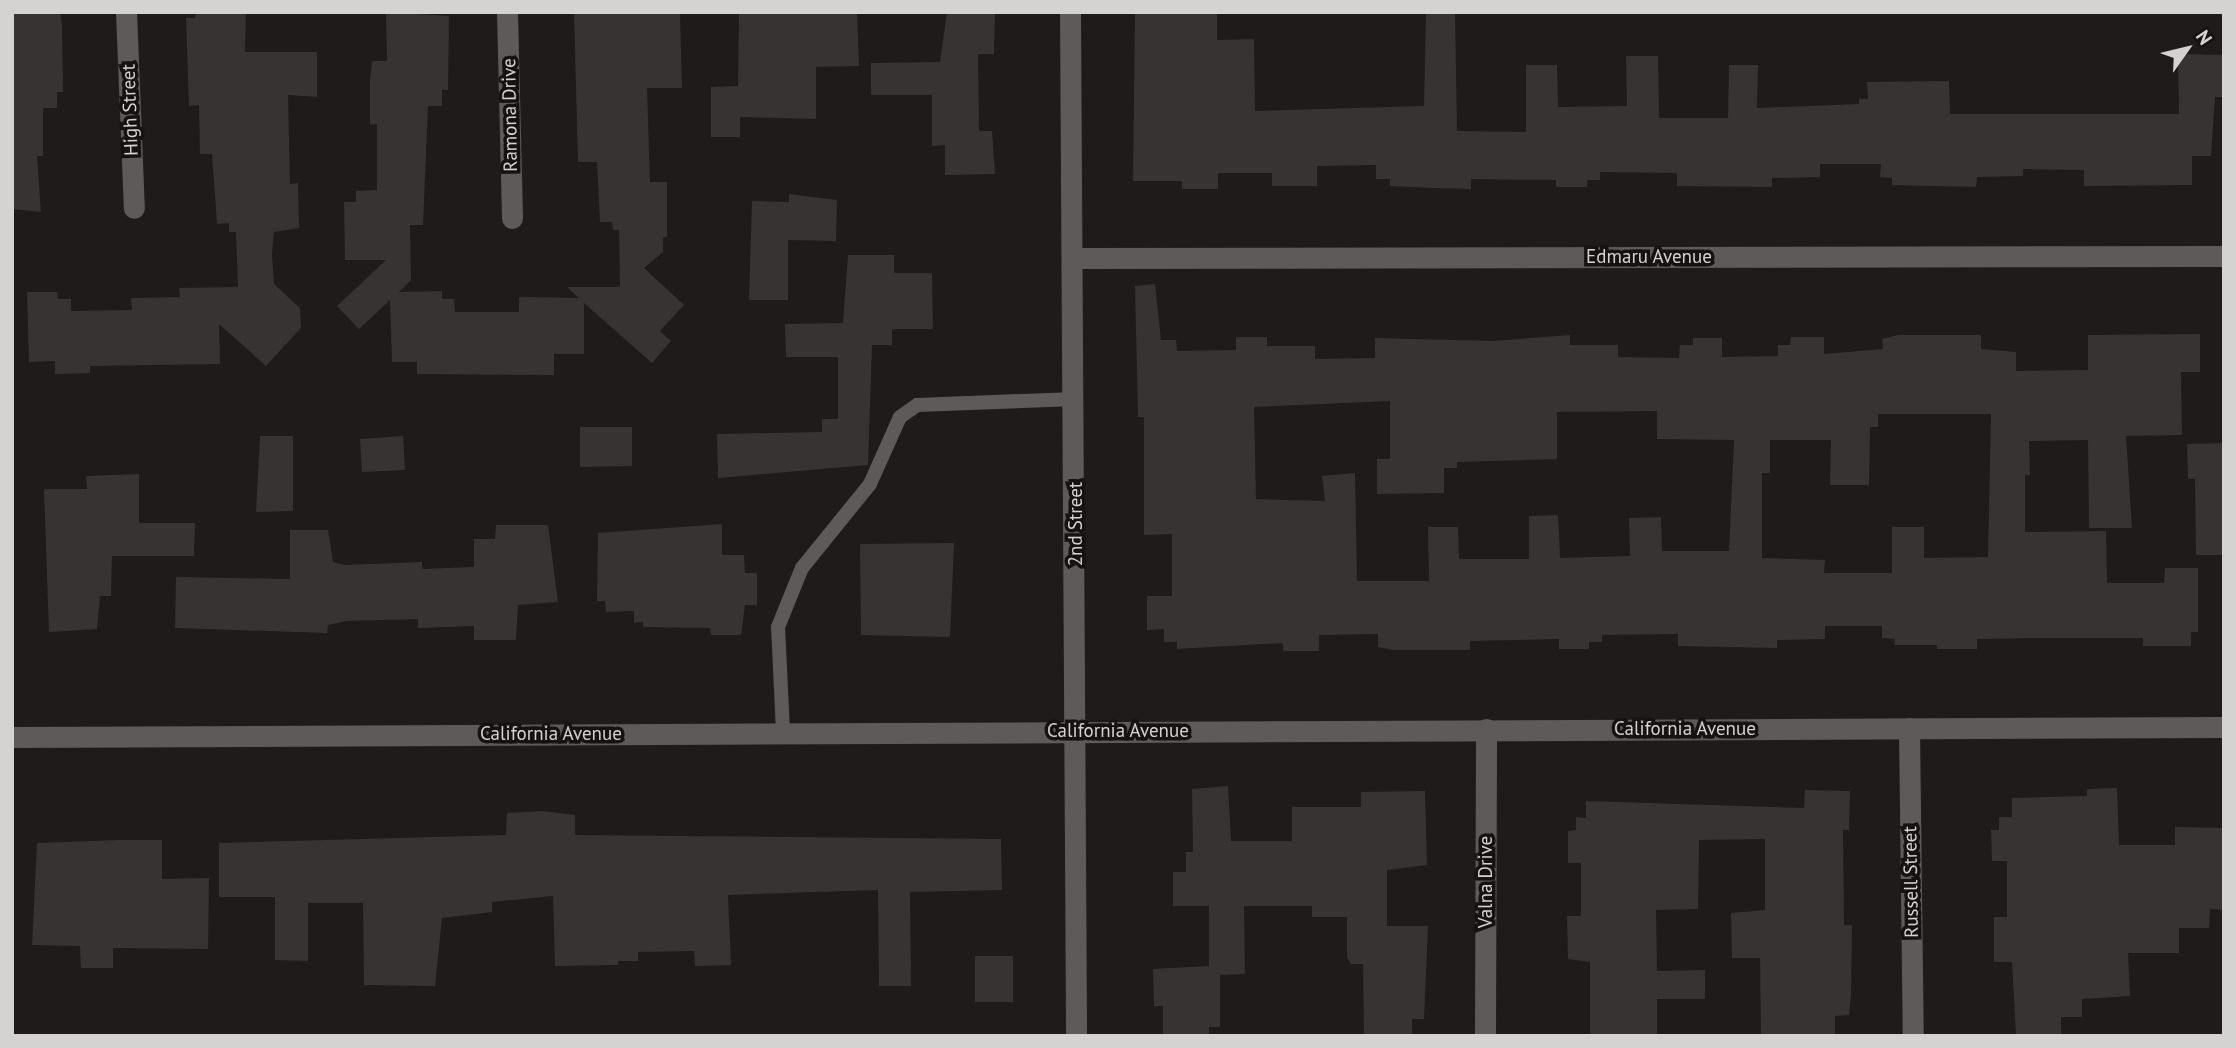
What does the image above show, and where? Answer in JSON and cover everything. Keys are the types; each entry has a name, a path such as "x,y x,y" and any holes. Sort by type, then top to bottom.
{"street":[{"name":"High Street","path":"126,12 134,208"},
{"name":"Ramona Drive","path":"507,12 512,218"},
{"name":"2nd Street","path":"1070,12 1078,731 1076,1036"},
{"name":"Edmaru Avenue","path":"1074,258 2224,256"},
{"name":"California Avenue","path":"12,737 2224,727"},
{"name":"Russell Street","path":"1909,728 1913,1036"},
{"name":"Valna Drive","path":"1485,1036 1486,729"}],"lane":[{"path":"783,733 778,627 802,568 870,484 900,417 917,405 1076,399"}],"building":[{"path":"12,12 60,12 62,25 63,92 57,92 57,108 43,108 43,156 37,156 41,212 12,209"},
{"path":"196,12 246,12 245,52 317,52 317,97 288,95 290,184 298,183 299,228 274,232 272,253 274,284 300,308 301,328 266,366 219,324 220,364 90,366 90,373 55,374 55,361 29,362 27,292 57,292 58,299 71,299 71,311 132,310 131,298 180,297 179,288 238,287 236,232 229,232 229,223 217,224 212,154 200,154 199,105 189,106 186,18 195,18"},
{"path":"386,12 449,16 448,90 442,90 442,106 428,106 423,225 410,225 411,280 399,292 442,291 442,299 454,299 455,312 519,312 519,297 579,298 567,287 620,287 619,230 613,230 612,222 600,222 597,162 578,162 574,12 680,12 682,88 647,88 650,182 667,182 667,237 663,237 663,252 644,268 684,305 660,331 671,341 652,363 584,303 584,354 554,354 554,375 417,374 417,362 392,362 390,300 359,329 337,306 386,260 345,260 344,202 356,202 356,191 377,190 377,124 370,125 370,81 372,61 387,61"},
{"path":"739,12 857,12 859,66 816,67 816,119 740,117 740,137 711,137 711,87 738,86"},
{"path":"947,12 995,12 994,54 978,54 979,131 992,131 995,174 945,175 945,145 932,146 932,95 871,95 871,63 940,62"},
{"path":"1135,12 1217,12 1217,40 1254,39 1255,111 1424,106 1426,12 1455,12 1457,131 1526,132 1526,65 1557,65 1558,107 1627,106 1626,56 1658,56 1659,118 1728,118 1729,65 1758,65 1757,108 1859,104 1859,99 1868,99 1867,82 1949,81 1950,114 2179,114 2178,54 2224,55 2224,97 2215,97 2211,156 2192,156 2192,185 2084,186 2084,170 2023,169 2023,176 1977,177 1976,187 1892,185 1892,178 1880,177 1881,164 1820,164 1820,177 1772,178 1772,187 1677,186 1677,173 1600,172 1600,180 1587,180 1587,187 1556,187 1556,180 1471,179 1471,189 1390,186 1390,179 1376,179 1376,165 1317,166 1317,186 1272,186 1272,173 1218,173 1218,189 1182,189 1182,181 1133,181"},
{"path":"789,194 837,200 836,241 788,240 788,300 749,300 752,201 789,202"},
{"path":"848,255 894,255 894,273 932,273 933,329 892,329 892,345 872,345 868,465 718,478 717,434 822,432 822,419 838,419 838,357 786,357 785,324 843,323"},
{"path":"1155,284 1161,340 1176,340 1177,351 1236,350 1236,337 1267,337 1267,346 1315,346 1315,359 1375,358 1375,338 1493,341 1570,335 1570,345 1618,345 1618,357 1679,358 1680,345 1693,345 1693,338 1722,338 1722,357 1778,356 1778,345 1790,345 1791,337 1824,337 1824,354 1883,349 1882,339 1898,335 1981,335 1981,349 2016,352 2016,371 2088,370 2088,335 2200,334 2200,372 2181,372 2182,435 2126,436 2132,528 2089,528 2088,440 2029,441 2030,475 2025,475 2025,532 2106,531 2107,583 2164,583 2165,568 2198,568 2198,632 2191,632 2191,646 2143,646 2143,638 2040,638 1977,639 1977,649 1937,649 1937,645 1894,645 1895,639 1882,638 1882,626 1825,626 1825,639 1777,640 1777,648 1678,646 1678,634 1602,635 1602,642 1589,642 1589,649 1559,649 1559,639 1470,641 1470,650 1393,650 1378,647 1378,634 1319,635 1319,651 1283,651 1283,643 1177,649 1177,642 1164,642 1164,629 1147,630 1147,596 1172,596 1172,534 1144,535 1144,417 1138,417 1135,286","holes":["1390,401 1390,459 1377,459 1377,494 1444,493 1444,468 1457,468 1457,462 1557,459 1557,412 1657,411 1657,439 1734,440 1729,551 1662,551 1661,517 1629,518 1630,556 1560,558 1558,515 1529,516 1529,559 1459,559 1458,527 1428,527 1429,581 1357,581 1355,473 1322,476 1325,501 1256,499 1254,407","1878,414 1991,414 1988,557 1924,558 1924,527 1892,527 1892,573 1824,573 1825,560 1762,558 1762,473 1770,473 1770,440 1831,440 1830,485 1869,485 1870,427 1878,427"]},
{"path":"580,427 632,427 632,466 580,467"},
{"path":"260,436 293,436 293,511 256,512"},
{"path":"403,436 405,470 362,472 360,439"},
{"path":"2224,443 2224,555 2196,555 2195,479 2188,479 2187,444"},
{"path":"139,474 139,523 195,523 194,556 112,556 111,596 100,596 97,629 49,632 44,489 87,489 86,476"},
{"path":"722,524 722,555 744,555 745,573 757,573 757,605 745,605 741,635 711,635 710,628 643,627 643,622 634,623 634,611 606,612 605,601 597,601 598,533"},
{"path":"496,525 548,525 558,602 518,605 516,640 474,640 474,626 418,628 418,619 346,621 328,625 327,633 175,628 176,577 290,579 290,530 328,530 333,562 345,565 422,562 422,569 474,567 474,539 495,539"},
{"path":"954,543 950,637 861,635 860,544"},
{"path":"1228,786 1231,841 1292,841 1292,807 1361,807 1361,792 1425,791 1427,865 1387,870 1387,926 1428,926 1424,1019 1412,1019 1412,1036 1364,1036 1363,964 1351,964 1347,957 1347,917 1312,917 1312,906 1244,906 1245,974 1220,975 1220,1027 1209,1027 1209,1036 1163,1036 1163,1006 1154,1006 1153,969 1209,966 1209,906 1173,906 1173,872 1186,872 1186,852 1193,852 1192,789"},
{"path":"2117,788 2119,845 2175,845 2175,827 2224,828 2224,910 2210,909 2209,928 2179,928 2179,953 2128,953 2130,996 2082,999 2082,1017 2061,1017 2061,1036 2016,1036 2012,962 1994,962 1994,917 2007,917 2007,861 1992,861 1991,830 1999,830 1999,817 2012,817 2012,798 2087,796 2087,789"},
{"path":"1805,790 1850,791 1849,830 1843,830 1844,925 1852,925 1851,996 1849,1015 1835,1016 1835,1036 1761,1036 1760,958 1732,958 1731,913 1765,910 1765,839 1699,840 1698,909 1656,910 1657,971 1705,970 1705,999 1657,999 1657,1036 1590,1036 1590,962 1568,959 1567,916 1581,916 1581,863 1568,863 1568,831 1576,830 1576,817 1586,818 1586,801 1804,808"},
{"path":"542,811 575,815 575,835 1001,839 1002,890 910,892 911,986 879,986 878,890 728,895 731,965 695,966 694,951 638,952 638,961 618,961 618,965 555,966 553,896 492,902 492,912 442,918 435,986 364,985 363,903 308,903 308,961 275,960 275,897 219,897 219,843 506,835 507,813"},
{"path":"162,840 162,879 209,878 208,949 113,948 113,968 81,968 80,946 32,945 37,843"},
{"path":"975,956 1013,956 1013,1002 975,1002"}]}
